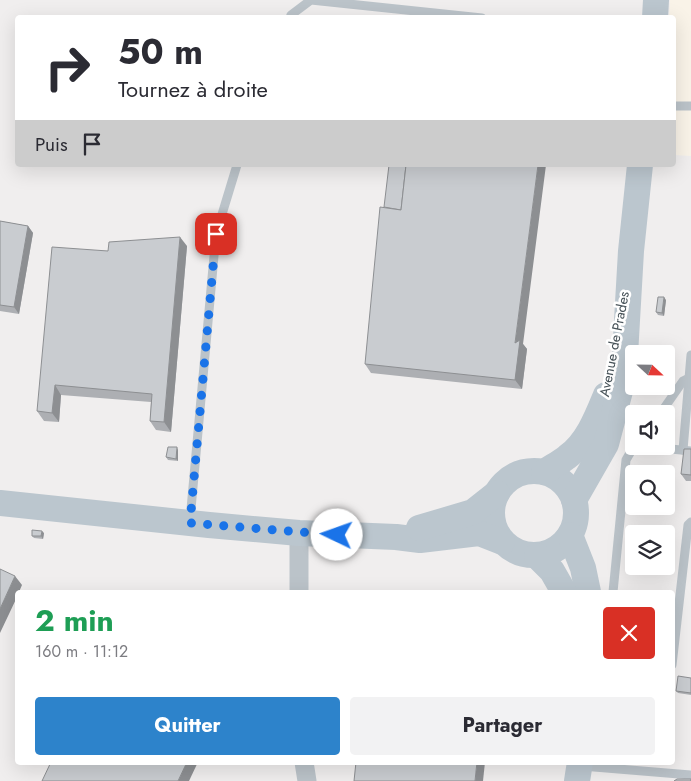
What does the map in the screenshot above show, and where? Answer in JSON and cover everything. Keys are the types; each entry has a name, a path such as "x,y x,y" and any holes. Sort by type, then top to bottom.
{"main road":[{"path":"655,15 656,0"},
{"name":"Avenue de Prades","path":"574,500 606,444 620,391 625,355 631,252 640,167"},
{"name":"Avenue de Prades","path":"544,472 568,456 587,436 607,393 631,252"},
{"path":"0,503 299,533 396,536 420,540 479,533 502,542 524,555 537,556 556,549 570,535 575,524 574,500 568,487 557,477 544,472 530,471 516,474 505,482 497,493 492,505 495,531 502,542"},
{"path":"396,536 473,512 497,493"},
{"path":"570,535 583,568 588,590"},
{"path":"537,556 552,571 563,590"}],"street":[{"path":"299,533 299,590"},
{"path":"304,765 307,781"}],"lane":[{"path":"291,15 311,0 454,15"},
{"path":"676,106 691,106"},
{"path":"190,523 216,234 236,167"},
{"path":"687,451 691,355"},
{"path":"666,405 683,381 690,378"},
{"path":"613,590 626,460 629,455"},
{"path":"675,639 688,525 691,522"},
{"path":"661,773 662,765"},
{"path":"585,767 691,775"}],"shaded area":[{"path":"670,0 691,0 691,156 676,155 676,15 669,15"}],"building":[{"path":"389,167 406,167 401,210 384,207"},
{"path":"406,167 538,167 515,343 520,340 515,380 365,364 380,207 401,210"},
{"path":"0,221 28,226 14,307 0,305"},
{"path":"180,237 164,422 150,421 152,394 55,385 52,413 37,411 52,247 108,251 109,242"},
{"path":"658,297 664,297 662,313 656,312"},
{"path":"168,447 177,447 176,459 166,457"},
{"path":"684,449 691,449 691,475 681,474"},
{"path":"32,530 42,531 41,536 32,536"},
{"path":"0,569 15,576 0,609"},
{"path":"678,676 691,678 691,693 676,691"},
{"path":"50,765 186,765 178,781 42,781"},
{"path":"356,765 477,765 475,781 354,781"},
{"path":"677,779 691,779 691,781 674,781"}],"route":[{"path":"216,234 190,523 337,535"}]}
